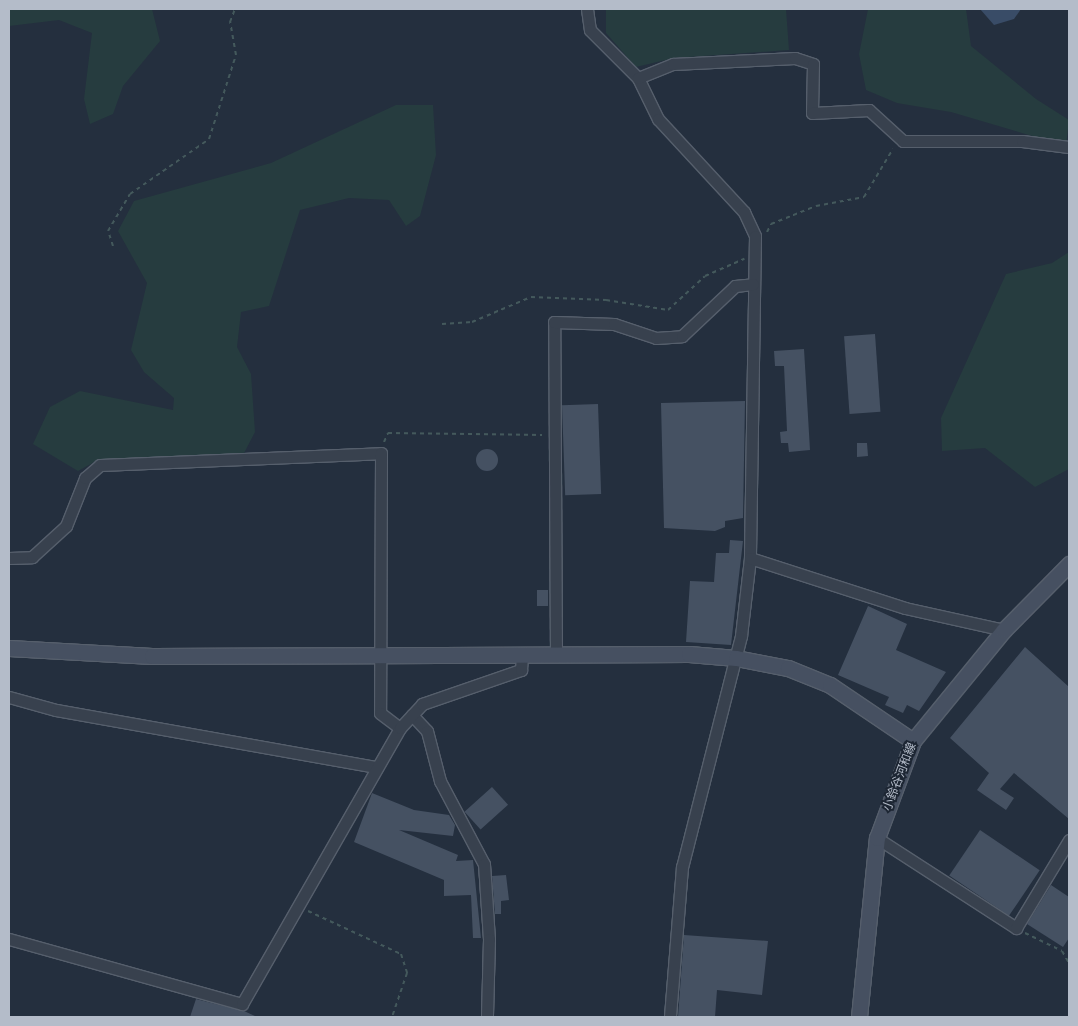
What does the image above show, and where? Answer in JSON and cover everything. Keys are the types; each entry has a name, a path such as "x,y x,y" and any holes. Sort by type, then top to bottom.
{"street":[{"path":"588,9 590,30 638,78 658,119 744,212 755,236 750,558 736,658 682,867 670,1017"},
{"path":"638,78 673,64 795,58 813,64 812,113 869,110 892,126 903,141 1022,141 1069,147"},
{"path":"556,656 552,435 554,322 614,324 656,338 682,336 734,286 753,284"},
{"path":"9,558 32,557 66,526 85,478 100,465 381,453 380,713 400,728"},
{"path":"750,558 905,608 1004,630"},
{"name":"小鈴谷河和線","path":"859,1017 878,838 913,741 1004,630 1069,564"},
{"path":"9,648 152,656 736,658 788,668 830,685 913,741"},
{"path":"9,939 242,1004 375,767 400,728 422,704 443,695 521,670 522,656"},
{"path":"9,697 56,710 375,767"},
{"path":"412,715 427,731 440,781 484,864 489,938 487,1017"},
{"path":"878,838 1016,928 1069,840"}],"path":[{"path":"113,246 108,231 130,194 209,139 236,55 230,22 235,9"},
{"path":"442,324 472,322 531,297 606,300 668,310 705,276 755,255 770,224 816,206 864,198 879,179 886,154 903,141"},
{"path":"381,453 388,433 552,435"},
{"path":"299,902 312,914 401,954 407,974 392,1017"},
{"path":"1016,928 1062,951 1069,963"}],"green space":[{"path":"9,9 152,9 160,41 123,86 113,114 90,124 84,99 92,33 59,20 9,26"},
{"path":"606,9 786,9 789,50 674,58 636,67 606,33"},
{"path":"868,9 966,9 971,46 1036,99 1069,120 1066,146 951,112 897,103 866,90 859,54"},
{"path":"396,105 433,105 436,155 420,216 406,226 389,200 349,198 300,210 269,306 241,312 237,347 251,374 255,432 242,457 98,460 78,471 33,444 50,407 80,391 173,410 174,398 144,372 131,350 147,283 118,231 134,201 271,163"},
{"path":"1069,252 1069,469 1035,487 985,448 942,451 941,418 1006,274 1052,263"}],"water":[{"path":"980,9 1021,9 1014,19 994,25"}],"building":[{"path":"875,334 880,412 850,414 844,336"},
{"path":"804,349 810,450 789,452 788,443 781,443 780,432 787,431 784,366 775,366 774,351"},
{"path":"745,401 743,518 725,521 725,527 715,531 664,528 661,403"},
{"path":"598,404 601,494 565,495 562,405"},
{"path":"857,443 867,443 868,456 857,457"},
{"path":"487,449 495,452 498,460 495,468 487,471 479,468 476,460 479,452"},
{"path":"730,540 743,541 731,645 686,642 690,581 714,582 716,553 729,553"},
{"path":"537,590 548,590 548,606 537,606"},
{"path":"868,606 907,624 896,650 946,672 919,711 907,705 903,713 885,705 889,697 838,675"},
{"path":"1025,647 1069,687 1069,819 1014,773 1000,789 1014,798 1006,810 977,790 989,773 950,738"},
{"path":"492,787 508,805 481,830 465,812"},
{"path":"372,793 414,810 449,815 455,825 453,836 399,830 458,855 456,861 473,860 481,938 473,938 471,895 444,896 444,880 354,842"},
{"path":"980,830 1040,870 1009,916 949,876"},
{"path":"506,875 509,900 501,901 501,914 495,914 492,876"},
{"path":"1051,885 1069,897 1069,938 1063,947 1027,924"},
{"path":"684,935 768,941 762,995 717,990 715,1017 678,1017"},
{"path":"196,999 244,1011 257,1017 190,1017"}]}
